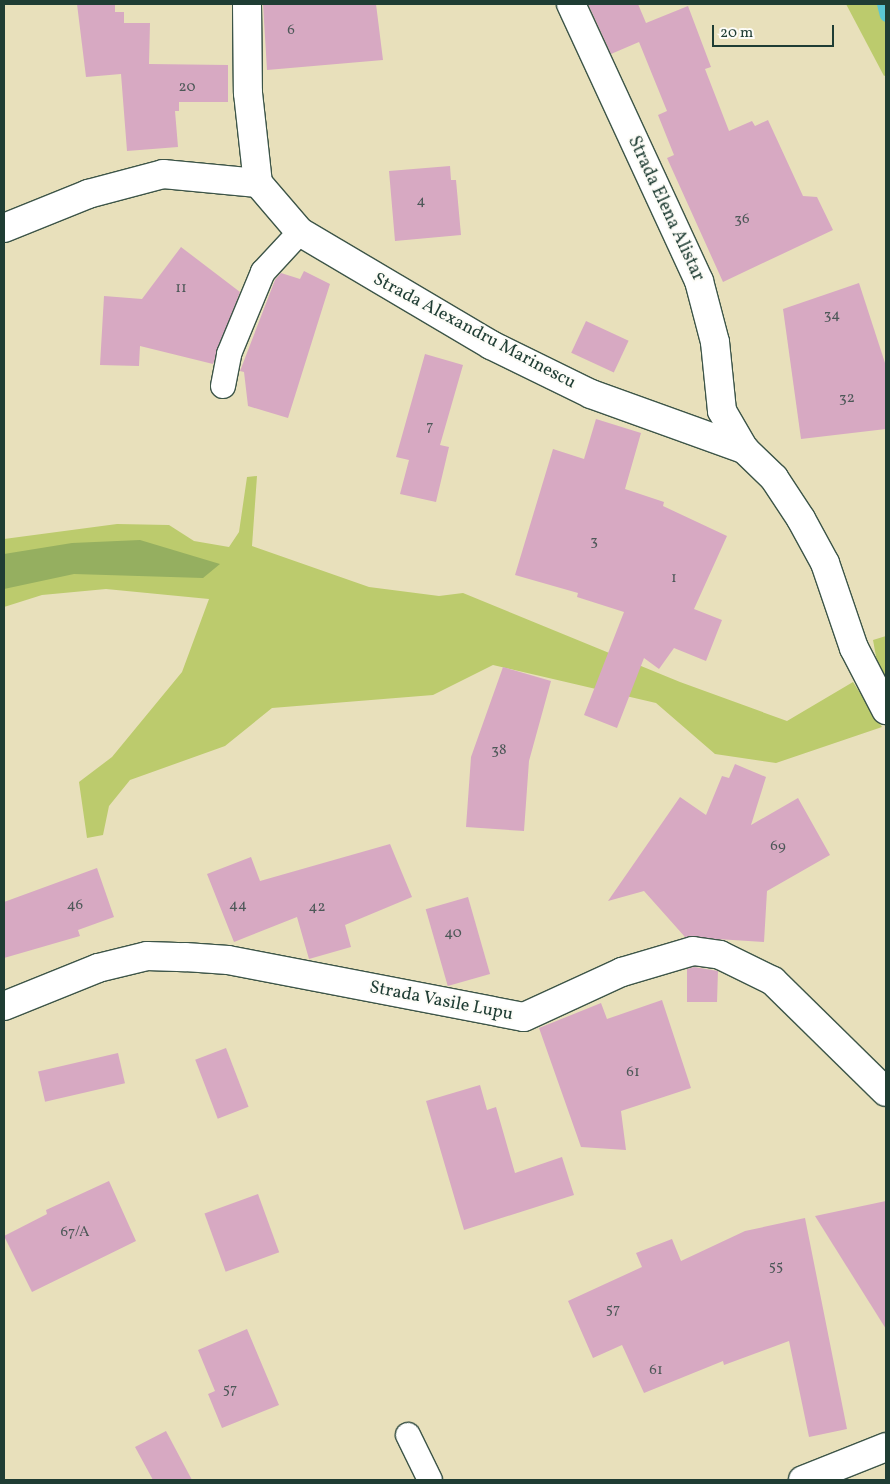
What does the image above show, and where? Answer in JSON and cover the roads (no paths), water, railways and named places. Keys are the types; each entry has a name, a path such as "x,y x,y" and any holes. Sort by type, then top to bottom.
{"street":[{"path":"4,228 88,194 164,174 258,183 248,93 247,4"},
{"name":"Strada Elena Alistar","path":"571,4 700,281 715,342 722,411 744,449 774,478 801,519 825,563 854,648 886,710"},
{"name":"Strada Alexandru Marinescu","path":"258,183 300,232 499,349 591,394 744,449"},
{"name":"Strada Vasile Lupu","path":"4,1006 98,968 148,956 176,956 228,960 524,1017 622,972 693,951 720,955 773,981 885,1092"},
{"path":"803,1480 886,1447"}],"lane":[{"path":"223,386 229,354 263,272 300,232"},
{"path":"408,1435 430,1480"}],"waterway":[{"path":"883,4 886,16"}]}
